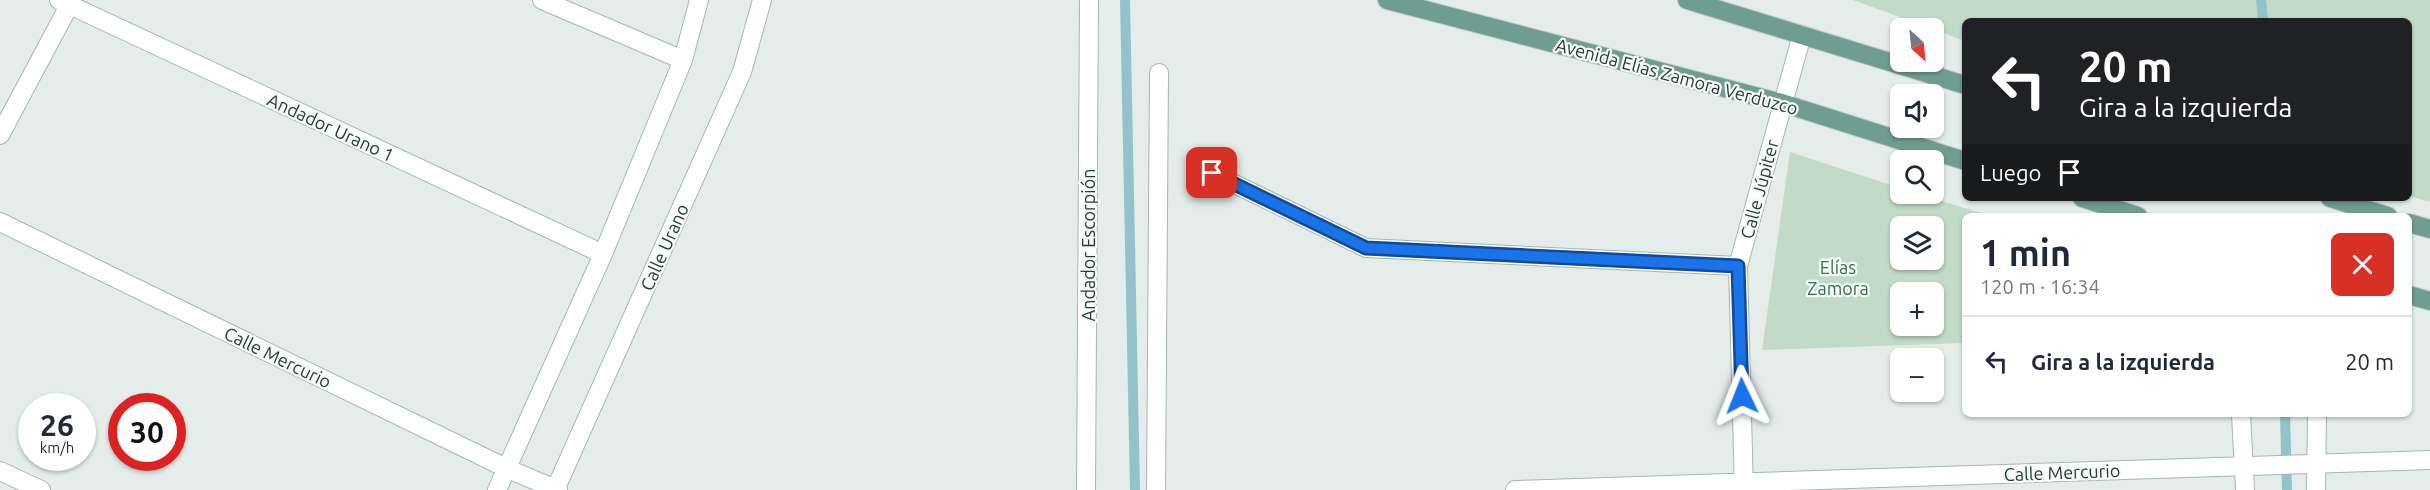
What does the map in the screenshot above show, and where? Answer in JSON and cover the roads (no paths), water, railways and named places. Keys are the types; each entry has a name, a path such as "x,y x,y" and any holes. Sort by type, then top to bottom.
{"main road":[{"name":"Avenida Elías Zamora Verduzco","path":"1388,0 1782,103 1962,160"},
{"path":"1687,0 1962,84"},
{"path":"2091,201 2129,213"},
{"path":"2340,201 2378,213"},
{"path":"2412,224 2430,229"},
{"path":"2412,296 2430,301"}],"street":[{"path":"542,0 683,60"},
{"path":"497,490 603,254 683,60 699,0"},
{"name":"Calle Urano","path":"556,490 742,72 762,0"},
{"name":"Andador Escorpión","path":"1086,490 1089,0"},
{"path":"0,135 67,2"},
{"name":"Andador Urano 1","path":"67,2 603,254"},
{"name":"Calle Júpiter","path":"1744,486 1738,266 1802,34"},
{"path":"1156,490 1159,73"},
{"path":"1212,173 1366,248 1738,266"},
{"name":"Calle Mercurio","path":"0,222 508,469 556,490"},
{"path":"2242,417 2252,465 2245,490"},
{"path":"2316,490 2317,417"},
{"name":"Calle Mercurio","path":"1515,490 1744,486 2430,459"},
{"path":"0,471 41,490"}],"waterway":[{"path":"1125,0 1135,490"},
{"path":"2261,0 2263,18"},
{"path":"2285,417 2287,490"}],"park label":[{"name":"Elías Zamora","path":"1838,277"}]}
